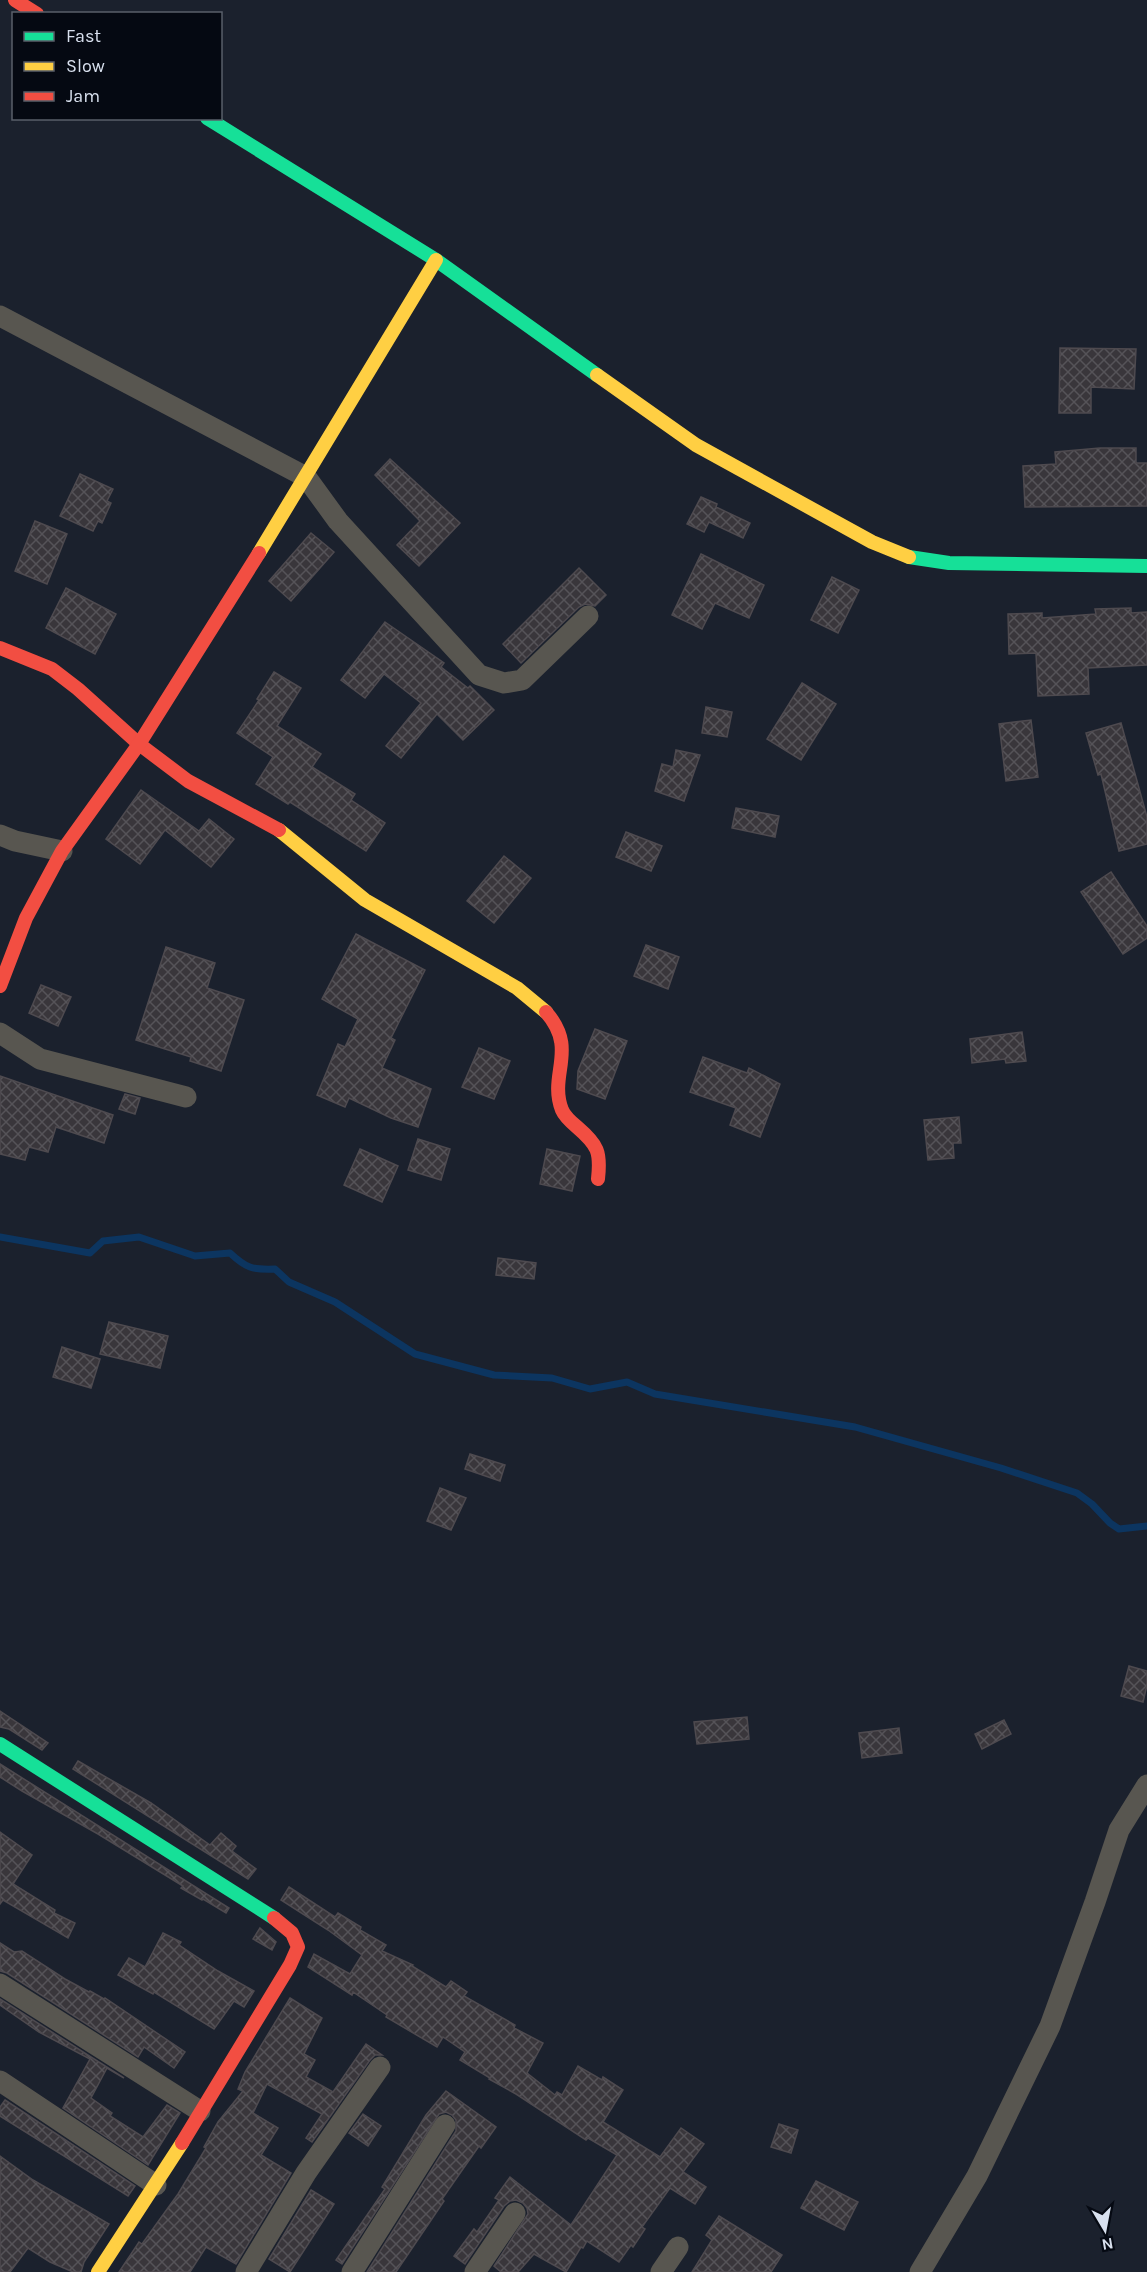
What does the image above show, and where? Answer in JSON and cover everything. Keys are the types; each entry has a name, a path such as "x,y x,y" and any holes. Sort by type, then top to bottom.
{"street":[{"path":"15,0 34,12"},
{"path":"210,120 436,260 696,445 872,542 909,557 949,563 1147,566"},
{"path":"0,986 26,918 62,851 139,744 306,477 436,260"},
{"path":"0,316 306,477 338,521 479,675 504,683 522,680 588,616"},
{"path":"0,648 52,669 78,689 139,744 188,781 277,829 364,900 517,988 548,1013 559,1030 563,1043 559,1096 562,1110 568,1120 593,1141 600,1158 598,1179"},
{"path":"0,835 15,841 62,851"},
{"path":"0,1033 39,1059 186,1097"},
{"path":"0,1744 133,1825 267,1911 292,1933 298,1947 290,1965 156,2185 98,2272"},
{"path":"920,2272 977,2176 1050,2026 1119,1830 1147,1785"},
{"path":"0,1984 200,2110"},
{"path":"246,2272 306,2173 380,2067"},
{"path":"0,2081 156,2185"},
{"path":"352,2272 445,2125"},
{"path":"475,2272 515,2212"},
{"path":"661,2272 678,2247"}],"building":[{"path":"1060,348 1136,349 1134,389 1091,387 1091,413 1059,413"},
{"path":"1136,448 1136,463 1147,463 1147,506 1025,507 1023,466 1056,464 1055,452"},
{"path":"390,459 460,523 419,566 397,545 420,521 375,475"},
{"path":"80,474 113,489 107,501 111,503 102,523 98,521 93,531 60,516"},
{"path":"701,497 717,504 716,507 750,523 743,538 709,522 704,532 687,524"},
{"path":"35,521 67,534 47,584 15,571"},
{"path":"311,533 334,552 291,601 269,581"},
{"path":"701,554 764,585 749,618 715,603 702,629 672,615"},
{"path":"579,568 606,595 595,606 585,604 579,607 521,663 503,644"},
{"path":"832,577 859,590 838,633 811,620"},
{"path":"66,588 116,614 95,654 46,628"},
{"path":"1131,608 1131,613 1147,612 1147,665 1088,668 1089,694 1038,696 1036,653 1009,654 1008,614 1042,613 1042,618 1096,614 1095,609"},
{"path":"385,622 444,663 441,667 468,688 470,686 494,710 463,740 437,714 401,758 386,746 421,703 384,674 365,698 341,680"},
{"path":"274,672 301,688 277,726 321,754 312,767 355,794 351,800 385,823 366,851 290,802 288,804 256,784 273,757 237,733"},
{"path":"802,683 836,704 801,760 767,739"},
{"path":"706,707 732,712 727,737 702,733"},
{"path":"1031,720 1038,777 1006,781 999,724"},
{"path":"1121,723 1147,817 1147,844 1119,851 1101,774 1098,775 1086,733"},
{"path":"676,750 700,755 684,801 655,791 662,764 673,767"},
{"path":"141,790 199,831 209,819 234,839 211,867 165,830 140,864 106,839"},
{"path":"736,808 779,816 775,837 732,828"},
{"path":"626,832 662,846 651,871 616,857"},
{"path":"504,856 531,878 494,923 467,901"},
{"path":"1111,872 1147,926 1147,938 1123,954 1081,892"},
{"path":"356,934 425,970 391,1038 395,1040 382,1068 431,1089 418,1127 391,1118 349,1098 345,1107 317,1095 338,1044 345,1047 358,1019 322,999"},
{"path":"646,945 679,957 668,989 634,976"},
{"path":"166,947 215,963 207,988 244,1000 221,1071 190,1061 191,1057 136,1040"},
{"path":"41,985 71,997 58,1026 29,1013"},
{"path":"595,1029 627,1041 605,1099 577,1089 578,1071"},
{"path":"1022,1032 1026,1061 1006,1063 1005,1059 972,1063 970,1039"},
{"path":"479,1048 510,1061 494,1099 462,1087"},
{"path":"703,1057 747,1073 749,1068 780,1084 760,1137 730,1125 736,1108 690,1092"},
{"path":"0,1076 113,1115 104,1143 56,1127 48,1152 29,1147 25,1160 0,1154"},
{"path":"125,1094 140,1098 135,1114 119,1109"},
{"path":"959,1117 961,1143 953,1143 954,1158 928,1160 924,1120"},
{"path":"418,1139 450,1149 441,1180 408,1170"},
{"path":"360,1149 398,1166 382,1202 344,1185"},
{"path":"547,1149 580,1156 572,1191 540,1184"},
{"path":"498,1258 536,1263 534,1279 496,1275"},
{"path":"109,1322 168,1336 160,1368 100,1354"},
{"path":"62,1347 100,1359 91,1388 53,1377"},
{"path":"470,1454 505,1465 500,1481 465,1469"},
{"path":"440,1488 466,1498 451,1530 427,1521"},
{"path":"1129,1666 1147,1671 1143,1702 1121,1696"},
{"path":"0,1711 48,1743 42,1750 9,1729 0,1727"},
{"path":"747,1717 749,1739 697,1744 694,1722"},
{"path":"1004,1720 1011,1734 982,1749 975,1734"},
{"path":"899,1728 902,1753 862,1758 859,1733"},
{"path":"78,1761 151,1803 210,1845 221,1833 236,1846 232,1851 256,1869 248,1879 73,1769"},
{"path":"0,1764 229,1908 226,1913 0,1777"},
{"path":"0,1832 32,1855 13,1884 55,1910 54,1913 75,1923 68,1938 3,1900 0,1904"},
{"path":"289,1887 335,1917 338,1913 361,1927 360,1930 386,1945 382,1951 413,1965 446,1987 451,1981 467,1992 464,1996 515,2025 514,2028 543,2043 527,2073 555,2095 557,2092 562,2095 578,2066 602,2080 603,2077 623,2090 603,2122 660,2157 681,2128 704,2144 683,2172 706,2187 695,2204 670,2188 642,2227 645,2229 633,2247 631,2245 619,2262 587,2241 566,2272 534,2254 518,2272 501,2272 494,2266 528,2214 523,2203 516,2200 510,2201 504,2206 465,2264 454,2256 474,2229 477,2232 499,2200 495,2198 510,2177 571,2225 617,2155 588,2138 586,2140 460,2060 465,2052 443,2037 437,2047 386,2017 387,2015 353,1992 352,1995 308,1967 314,1954 350,1974 362,1955 281,1900"},
{"path":"260,1928 276,1942 272,1950 253,1939"},
{"path":"163,1933 181,1942 179,1945 218,1971 254,1991 244,2007 234,2001 214,2029 154,1992 153,1994 118,1975 129,1958 145,1967"},
{"path":"0,1943 14,1952 22,1951 65,1979 105,1998 185,2052 174,2068 144,2047 138,2057 7,1973 0,1971"},
{"path":"290,1998 322,2018 304,2054 315,2060 306,2077 333,2092 366,2044 382,2055 375,2055 370,2060 312,2142 306,2138 322,2114 267,2084 253,2113 278,2128 261,2155 291,2173 236,2264 206,2247 190,2272 119,2272 139,2242 142,2244 178,2194 206,2148 204,2147 218,2122 243,2091 238,2089 245,2072"},
{"path":"0,1999 124,2078 107,2068 91,2098 112,2113 110,2116 143,2137 167,2105 180,2113 148,2165 63,2108 90,2059 39,2032 0,2005"},
{"path":"446,2091 496,2127 481,2148 479,2146 442,2199 444,2201 396,2272 367,2272 456,2131 456,2120 452,2115 446,2112 439,2114 342,2264 336,2260 385,2189 382,2187 426,2115"},
{"path":"5,2100 135,2186 128,2196 0,2116 0,2107"},
{"path":"363,2114 381,2126 368,2146 349,2133"},
{"path":"779,2124 798,2130 791,2153 771,2147"},
{"path":"0,2156 33,2180 109,2224 84,2262 81,2272 73,2272 50,2262 28,2248 10,2272 0,2272"},
{"path":"816,2181 858,2202 844,2230 801,2208"},
{"path":"311,2190 334,2204 290,2272 269,2259"},
{"path":"719,2216 782,2255 771,2272 692,2272 712,2240 706,2235"}],"waterway":[{"path":"0,1237 90,1253 103,1241 139,1237 195,1256 230,1253 250,1267 275,1269 289,1282 335,1302 415,1354 494,1375 552,1378 590,1389 627,1382 655,1394 855,1427 1001,1468 1077,1493 1119,1529 1147,1526"}],"traffic: fast":[{"path":"210,120 436,260 597,375"},
{"path":"909,557 949,563 1147,566"},
{"path":"0,1744 274,1918"}],"traffic: slow":[{"path":"259,553 436,260"},
{"path":"597,375 696,445 872,542 909,557"},
{"path":"279,830 365,900 517,988 546,1012"},
{"path":"98,2272 182,2143"}],"traffic: jam":[{"path":"15,0 34,12"},
{"path":"0,986 26,918 62,851 139,744 259,553"},
{"path":"0,648 52,669 78,689 139,744 188,781 279,830"},
{"path":"546,1012 556,1026 562,1050 558,1085 562,1110 594,1144 599,1162 598,1179"},
{"path":"182,2143 290,1965 298,1947 292,1933 274,1918"}]}
